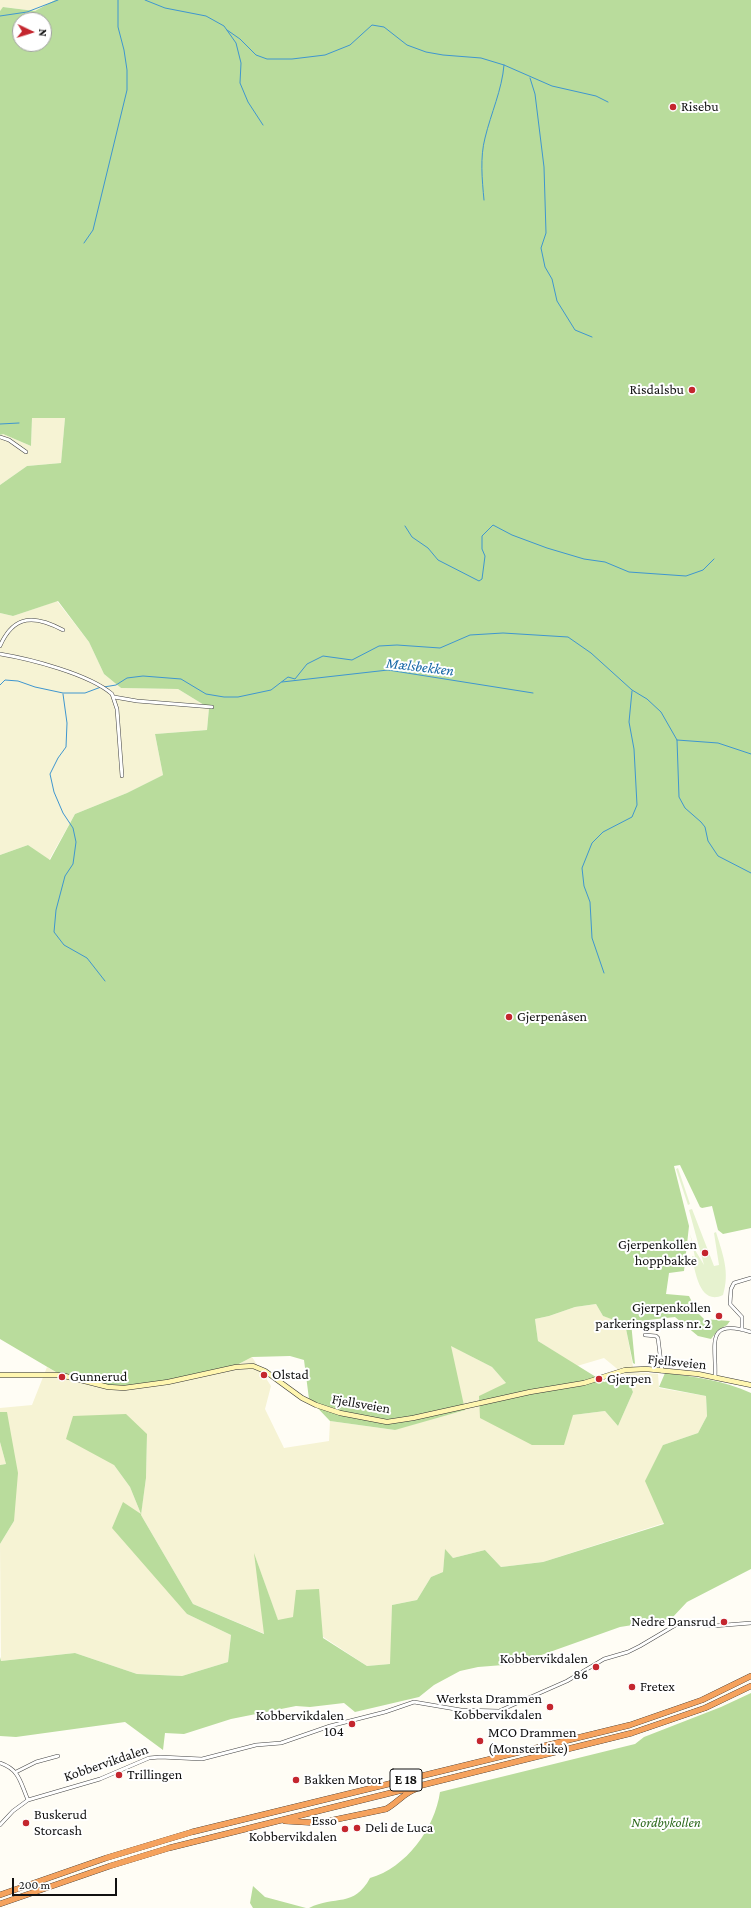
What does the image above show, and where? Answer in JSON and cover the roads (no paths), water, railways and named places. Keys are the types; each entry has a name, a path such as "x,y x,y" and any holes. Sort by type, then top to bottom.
{"highway":[{"name":"E 18","path":"0,1895 106,1858 192,1832 630,1725 702,1700 751,1676"},
{"name":"E 18","path":"0,1905 155,1852 266,1823 647,1729 705,1708 751,1686"},
{"path":"266,1823 292,1820 319,1823 386,1808 412,1791 445,1779"}],"main road":[{"name":"Fjellsveien","path":"0,1375 61,1375 108,1387 130,1388 168,1382 236,1367 250,1366 265,1371 302,1398 323,1408 346,1415 387,1422 413,1418 530,1392 580,1384 625,1370 662,1371 715,1377 751,1385"}],"street":[{"path":"0,437 9,440 26,452"},
{"path":"0,646 11,628 21,621 44,622 62,630"},
{"path":"0,654 53,666 97,685 114,696 142,701 212,707"},
{"path":"114,696 117,709 122,776"},
{"path":"742,1330 742,1317 730,1304 730,1289 734,1283 751,1278"},
{"path":"715,1377 715,1336 719,1331 726,1329 751,1332"},
{"path":"645,1335 656,1336 658,1338 662,1371"},
{"name":"Kobbervikdalen","path":"0,1825 13,1811 28,1800 100,1780 149,1758 206,1758 256,1745 281,1743 330,1726 413,1703 423,1703 461,1710 499,1711 567,1681 604,1659 628,1652 679,1623 689,1622 713,1626 751,1623"},
{"path":"16,1772 36,1762 58,1756"},
{"path":"0,1763 11,1767 16,1772 28,1800"}],"waterway":[{"path":"0,16 27,12 58,0"},
{"path":"84,243 93,230 127,90 127,70 118,27 118,0"},
{"path":"145,0 165,8 206,16 224,26 236,43 241,63 240,83 248,102 263,125"},
{"path":"227,30 240,39 256,55 267,59 292,59 325,55 350,45 372,25 384,27 407,45 426,52 481,58 504,65 552,86 596,96 608,102"},
{"path":"484,200 482,168 483,145 501,83 504,65"},
{"path":"530,78 535,94 544,167 546,233 541,248 545,267 552,279 557,301 575,330 592,337"},
{"path":"0,424 19,423"},
{"path":"405,526 412,537 428,548 438,560 479,581 482,579 485,556 482,549 482,536 493,525 512,535 547,548 584,559 605,562 629,572 686,576 703,570 714,559"},
{"path":"104,687 116,685 127,678 143,676 181,679 206,694 224,697 238,697 271,690 288,677 295,679 307,664 323,656 352,660 379,646 397,645 440,648 470,635 503,633 568,637 591,653 632,690 647,699 661,712 677,740 679,797 685,808 705,827 708,841 718,856 751,873"},
{"name":"Mælsbekken","path":"282,682 388,670 533,693"},
{"path":"0,685 5,680 18,681 35,687 63,693 85,693 101,687"},
{"path":"604,973 592,938 590,902 584,886 582,868 592,843 603,832 632,817 637,805 634,749 629,722 632,691"},
{"path":"63,694 67,723 66,747 58,758 50,774 54,792 63,813 73,828 76,842 73,864 65,876 56,910 54,932 64,945 87,958 105,981"},
{"path":"677,740 718,743 751,754"}],"place":[{"name":"Risebu","path":"673,107"},
{"name":"Risdalsbu","path":"692,390"},
{"name":"Gjerpenåsen","path":"509,1017"},
{"name":"Gjerpenkollen hoppbakke","path":"705,1253"},
{"name":"Gjerpenkollen parkeringsplass nr. 2","path":"719,1316"},
{"name":"Olstad","path":"264,1375"},
{"name":"Gunnerud","path":"62,1377"},
{"name":"Gjerpen","path":"599,1379"},
{"name":"Nedre Dansrud","path":"724,1622"},
{"name":"Kobbervikdalen 86","path":"596,1667"},
{"name":"Fretex","path":"632,1687"},
{"name":"Werksta Drammen Kobbervikdalen","path":"550,1707"},
{"name":"Kobbervikdalen 104","path":"352,1724"},
{"name":"MCO Drammen (Monsterbike)","path":"480,1741"},
{"name":"Trillingen","path":"119,1775"},
{"name":"Bakken Motor","path":"296,1780"},
{"name":"Buskerud Storcash","path":"26,1823"},
{"name":"Deli de Luca","path":"357,1828"},
{"name":"Esso Kobbervikdalen","path":"345,1829"}],"park label":[{"name":"Nordbykollen","path":"666,1823"}]}
